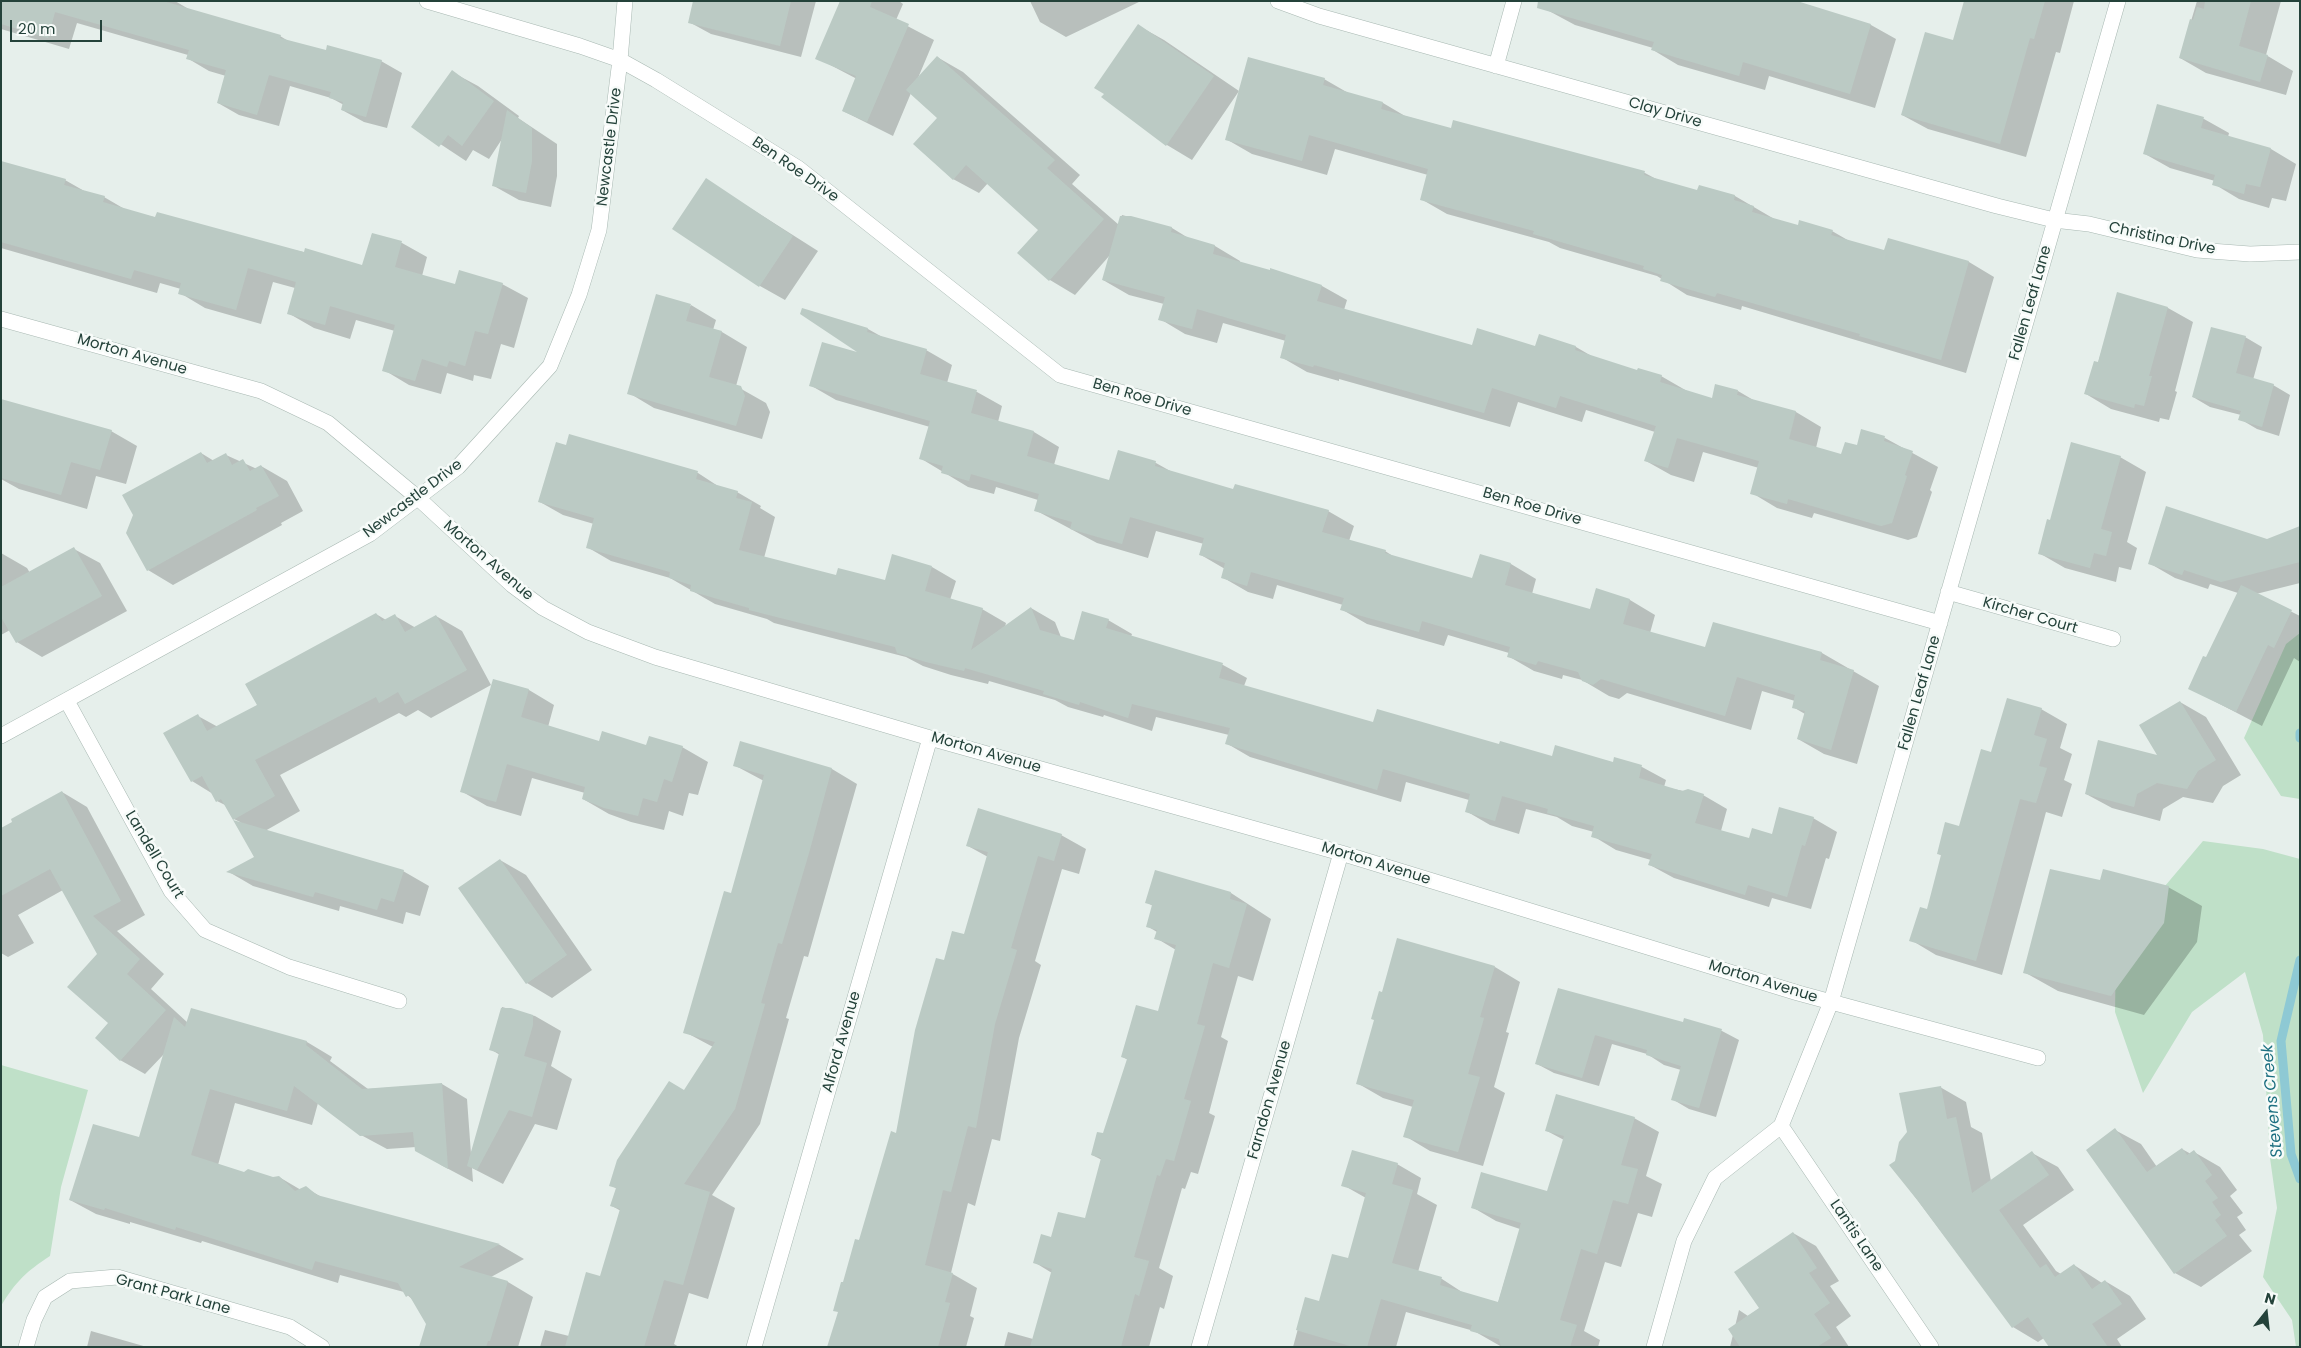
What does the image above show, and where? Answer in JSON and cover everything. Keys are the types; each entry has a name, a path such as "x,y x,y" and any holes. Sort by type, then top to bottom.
{"street":[{"name":"Ben Roe Drive","path":"426,1 580,46 620,60 798,168 1060,375 1940,623"},
{"name":"Newcastle Drive","path":"1,736 370,534 458,467 550,366 580,296 599,230 620,60 625,1"},
{"name":"Clay Drive","path":"1278,1 1319,16 1496,66 1997,206 2054,220"},
{"path":"1496,66 1514,1"},
{"name":"Fallen Leaf Lane","path":"1782,1126 1832,1002 2118,1"},
{"name":"Christina Drive","path":"2054,220 2089,224 2197,250 2250,254 2300,252"},
{"name":"Morton Avenue","path":"1,319 261,391 328,423 418,498 512,585 543,608 588,632 655,657 930,738 1341,853 1832,1002 2038,1058"},
{"name":"Kircher Court","path":"1948,592 2112,639"},
{"name":"Landell Court","path":"67,701 171,891 205,930 289,967 399,1000"},
{"name":"Alford Avenue","path":"754,1347 930,738"},
{"name":"Farndon Avenue","path":"1199,1347 1341,853"},
{"path":"1654,1347 1684,1241 1715,1178 1782,1126"},
{"name":"Lantis Lane","path":"1782,1126 1931,1347"},
{"name":"Grant Park Lane","path":"26,1347 34,1320 46,1297 70,1281 117,1277 290,1327 322,1347"}],"green space":[{"path":"2300,633 2300,799 2281,796 2244,738 2286,644"},
{"path":"2203,841 2263,849 2300,859 2300,1347 2296,1347 2292,1320 2263,1277 2277,1208 2270,1158 2263,1035 2245,972 2192,1012 2143,1093 2115,1012 2116,944"},
{"path":"1,1065 88,1090 61,1187 50,1256 23,1277 1,1306"}],"building":[{"path":"1,1 163,1 281,35 280,38 326,50 327,45 382,60 366,117 341,110 343,102 329,98 331,92 269,75 257,115 217,103 226,70 186,59 189,50 55,12 48,38 1,24"},
{"path":"693,1 791,1 780,46 688,23"},
{"path":"840,1 872,1 870,7 909,24 867,122 842,111 856,76 815,59"},
{"path":"1538,1 1797,1 1871,24 1850,94 1743,62 1739,76 1651,50 1654,42 1537,8"},
{"path":"1964,1 2045,1 2034,39 2030,38 2000,144 1901,115 1925,32 1953,40"},
{"path":"2205,1 2251,1 2239,46 2268,55 2260,82 2179,58 2190,19 2193,20 2197,7 2204,9"},
{"path":"1138,24 1214,76 1166,146 1101,97 1104,94 1094,88"},
{"path":"937,56 1055,160 1047,168 1104,219 1049,281 1017,253 1038,230 966,165 953,180 913,144 937,118 906,90"},
{"path":"1248,57 1325,78 1323,85 1383,102 1381,109 1451,128 1453,120 1645,171 1644,175 1697,190 1699,185 1735,195 1734,200 1754,206 1752,212 1798,225 1799,220 1833,230 1831,235 1884,250 1888,238 1969,261 1941,360 1859,336 1860,334 1717,293 1715,297 1660,281 1662,275 1643,269 1644,266 1533,234 1534,231 1420,200 1428,169 1309,135 1302,161 1225,140"},
{"path":"452,70 494,101 462,146 448,135 439,147 411,127"},
{"path":"2157,104 2204,117 2201,128 2271,148 2260,187 2246,184 2244,194 2212,185 2215,175 2143,154"},
{"path":"507,110 532,128 532,161 526,193 492,186"},
{"path":"1,161 66,179 64,185 105,196 103,202 155,217 157,212 304,252 305,248 362,265 372,233 402,241 395,267 455,284 459,270 503,283 488,334 475,331 465,366 449,361 447,367 422,359 415,381 382,371 395,325 330,306 325,325 287,314 296,282 248,268 236,310 178,294 181,283 134,270 131,279 1,242"},
{"path":"706,178 793,236 759,287 672,229"},
{"path":"1120,216 1131,216 1172,227 1171,232 1215,245 1213,254 1270,270 1270,268 1322,285 1317,301 1472,345 1477,328 1535,346 1539,334 1576,346 1575,350 1637,370 1638,368 1662,375 1660,382 1712,398 1715,384 1738,390 1737,395 1796,411 1789,439 1841,454 1845,442 1857,445 1861,429 1885,436 1884,441 1913,451 1892,523 1881,526 1788,499 1787,504 1750,494 1759,461 1677,438 1668,468 1644,461 1656,426 1560,396 1556,408 1492,388 1484,413 1314,365 1313,367 1280,358 1286,335 1197,309 1192,329 1158,320 1165,297 1102,280"},
{"path":"2117,292 2168,307 2149,376 2152,376 2144,406 2135,404 2134,408 2084,394 2094,361 2098,362"},
{"path":"656,294 691,304 686,321 722,331 709,377 741,386 745,396 736,426 627,394"},
{"path":"802,308 868,328 867,332 927,349 920,374 977,390 971,413 1034,431 1027,456 1109,480 1118,450 1156,461 1155,466 1233,489 1235,484 1329,510 1322,532 1386,550 1385,553 1472,578 1480,554 1511,563 1505,585 1590,609 1596,588 1630,599 1623,624 1705,647 1713,622 1822,652 1820,660 1854,670 1831,750 1797,739 1805,711 1792,708 1795,695 1737,677 1725,716 1601,679 1593,685 1582,681 1578,672 1538,661 1536,665 1507,657 1510,647 1422,621 1419,632 1340,610 1344,598 1251,572 1247,586 1221,578 1225,563 1199,555 1204,538 1130,517 1122,544 1070,529 1072,522 1034,511 1039,494 971,474 969,481 941,473 943,466 919,459 930,421 809,386 822,342 857,352 800,314"},
{"path":"2211,327 2246,336 2236,373 2274,384 2262,427 2238,420 2241,411 2192,397"},
{"path":"1,399 112,430 100,470 71,462 61,495 1,478"},
{"path":"569,434 698,471 696,479 738,491 736,498 752,502 739,550 836,575 838,568 885,580 892,554 932,566 925,591 983,608 971,650 1031,607 1040,630 1074,640 1082,611 1109,619 1106,628 1223,663 1219,678 1373,722 1377,709 1499,744 1500,741 1552,756 1555,745 1613,762 1614,757 1642,765 1639,778 1682,791 1688,789 1704,794 1695,823 1749,838 1752,828 1772,834 1779,807 1814,817 1805,846 1802,845 1787,897 1748,885 1745,895 1648,865 1652,854 1591,837 1594,826 1547,813 1548,809 1502,796 1495,821 1465,812 1470,794 1383,769 1377,790 1225,744 1230,728 1132,704 1128,718 1080,702 1079,705 1043,694 1044,691 965,668 964,671 926,662 897,653 895,647 749,610 749,608 690,591 691,585 669,578 670,572 586,548 594,518 538,502 556,442 566,445"},
{"path":"2071,442 2121,456 2101,529 2112,532 2106,556 2094,553 2090,568 2038,554 2047,519 2050,520"},
{"path":"201,452 207,463 226,453 232,465 243,459 250,471 261,465 279,496 147,571 126,533 133,515 122,495"},
{"path":"2166,506 2267,539 2300,526 2300,562 2221,582 2184,570 2182,575 2148,564"},
{"path":"74,547 102,596 16,643 1,617 1,587"},
{"path":"2241,585 2292,610 2274,648 2268,645 2236,712 2188,689 2203,656 2206,657"},
{"path":"376,613 382,621 395,614 405,632 436,615 467,670 405,704 398,692 379,703 376,697 255,760 275,796 233,820 221,799 216,802 202,776 191,782 163,733 198,714 207,731 257,705 245,684"},
{"path":"493,679 529,689 521,717 599,741 602,731 646,745 649,736 683,746 672,782 664,779 657,802 643,798 638,816 604,808 582,799 585,787 507,764 496,802 460,792"},
{"path":"2007,698 2042,708 2034,735 2047,739 2039,766 2047,768 2036,803 2020,799 1976,961 1909,941 1920,907 1927,909 1941,855 1937,854 1945,822 1959,826 1981,749 1991,752"},
{"path":"2180,701 2216,760 2198,771 2187,789 2157,783 2137,794 2134,807 2085,794 2098,740 2157,755 2139,725"},
{"path":"740,741 832,768 809,853 782,944 778,943 761,1003 765,1004 735,1109 684,1184 710,1192 683,1285 664,1280 644,1347 565,1347 586,1272 600,1276 620,1209 610,1206 616,1188 609,1186 617,1160 669,1081 684,1090 715,1042 683,1033 724,891 731,893 764,775 733,766"},
{"path":"62,791 121,901 93,916 140,959 127,974 166,1010 120,1061 95,1038 108,1023 67,987 97,954 50,869 1,896 1,828 12,822 11,819"},
{"path":"978,808 1062,834 1054,861 1038,856 1011,948 1017,950 995,1024 976,1128 968,1126 951,1192 943,1190 925,1265 953,1273 945,1302 950,1303 938,1347 827,1347 838,1312 833,1311 841,1282 843,1282 855,1239 859,1240 891,1131 896,1133 915,1030 936,958 944,960 952,931 964,934 988,852 966,846"},
{"path":"233,820 404,870 394,902 381,898 377,910 315,892 313,897 226,872 254,857"},
{"path":"500,859 567,955 526,984 458,888"},
{"path":"2050,869 2100,880 2103,869 2169,886 2164,923 2111,996 2023,973"},
{"path":"1155,870 1231,892 1230,899 1247,904 1229,968 1213,963 1197,1024 1205,1026 1184,1099 1191,1101 1174,1161 1166,1159 1160,1176 1157,1175 1134,1257 1149,1261 1139,1296 1135,1294 1121,1347 1030,1347 1052,1269 1033,1263 1041,1234 1051,1237 1058,1212 1085,1218 1101,1158 1091,1155 1097,1132 1103,1133 1127,1059 1121,1057 1136,1005 1158,1011 1176,945 1154,939 1157,930 1146,927 1152,905 1145,903"},
{"path":"1397,938 1495,966 1480,1017 1484,1018 1468,1074 1480,1077 1458,1152 1403,1137 1414,1100 1356,1084 1374,1020 1371,1019 1379,991 1382,992"},
{"path":"1558,988 1683,1022 1684,1018 1722,1029 1699,1108 1671,1100 1681,1066 1646,1055 1647,1050 1595,1035 1582,1078 1535,1064"},
{"path":"191,1008 307,1041 306,1045 362,1089 442,1083 448,1169 415,1151 413,1132 360,1136 294,1086 287,1111 210,1089 191,1155 244,1172 248,1169 273,1177 279,1176 295,1191 306,1186 317,1195 500,1244 459,1267 508,1281 490,1341 488,1341 486,1347 419,1347 426,1324 409,1295 406,1297 398,1283 315,1261 312,1270 176,1227 175,1230 105,1208 104,1210 69,1200 93,1124 139,1137 174,1017 185,1027"},
{"path":"501,1008 511,1008 533,1015 533,1025 524,1056 547,1063 532,1117 509,1110 477,1170 467,1166 499,1053 489,1050"},
{"path":"1941,1086 1947,1119 1956,1117 1972,1193 2032,1151 2049,1175 1999,1210 2040,1268 2046,1264 2055,1277 2074,1264 2092,1289 2105,1280 2122,1304 2092,1324 2108,1347 2049,1347 2028,1317 2012,1328 1889,1165 1895,1161 1899,1142 1907,1132 1899,1093"},
{"path":"1556,1094 1635,1117 1621,1165 1638,1169 1628,1204 1613,1200 1597,1254 1581,1249 1560,1320 1577,1325 1570,1347 1501,1347 1499,1339 1470,1331 1472,1325 1381,1299 1367,1347 1353,1347 1296,1330 1305,1297 1319,1301 1332,1254 1348,1258 1366,1193 1341,1186 1352,1150 1398,1163 1392,1184 1413,1190 1392,1263 1442,1277 1440,1285 1498,1302 1521,1223 1471,1208 1481,1172 1547,1191 1564,1136 1545,1131"},
{"path":"2115,1128 2147,1172 2182,1148 2187,1155 2194,1150 2212,1175 2205,1181 2218,1198 2212,1202 2221,1215 2215,1220 2227,1236 2174,1274 2086,1150"},
{"path":"1793,1232 1817,1268 1809,1273 1830,1303 1814,1314 1831,1338 1817,1347 1740,1347 1728,1329 1759,1308 1734,1272"}],"waterway":[{"name":"Stevens Creek","path":"2300,733 2300,738"},
{"name":"Stevens Creek","path":"2300,960 2281,1041 2291,1154 2300,1179"}]}
